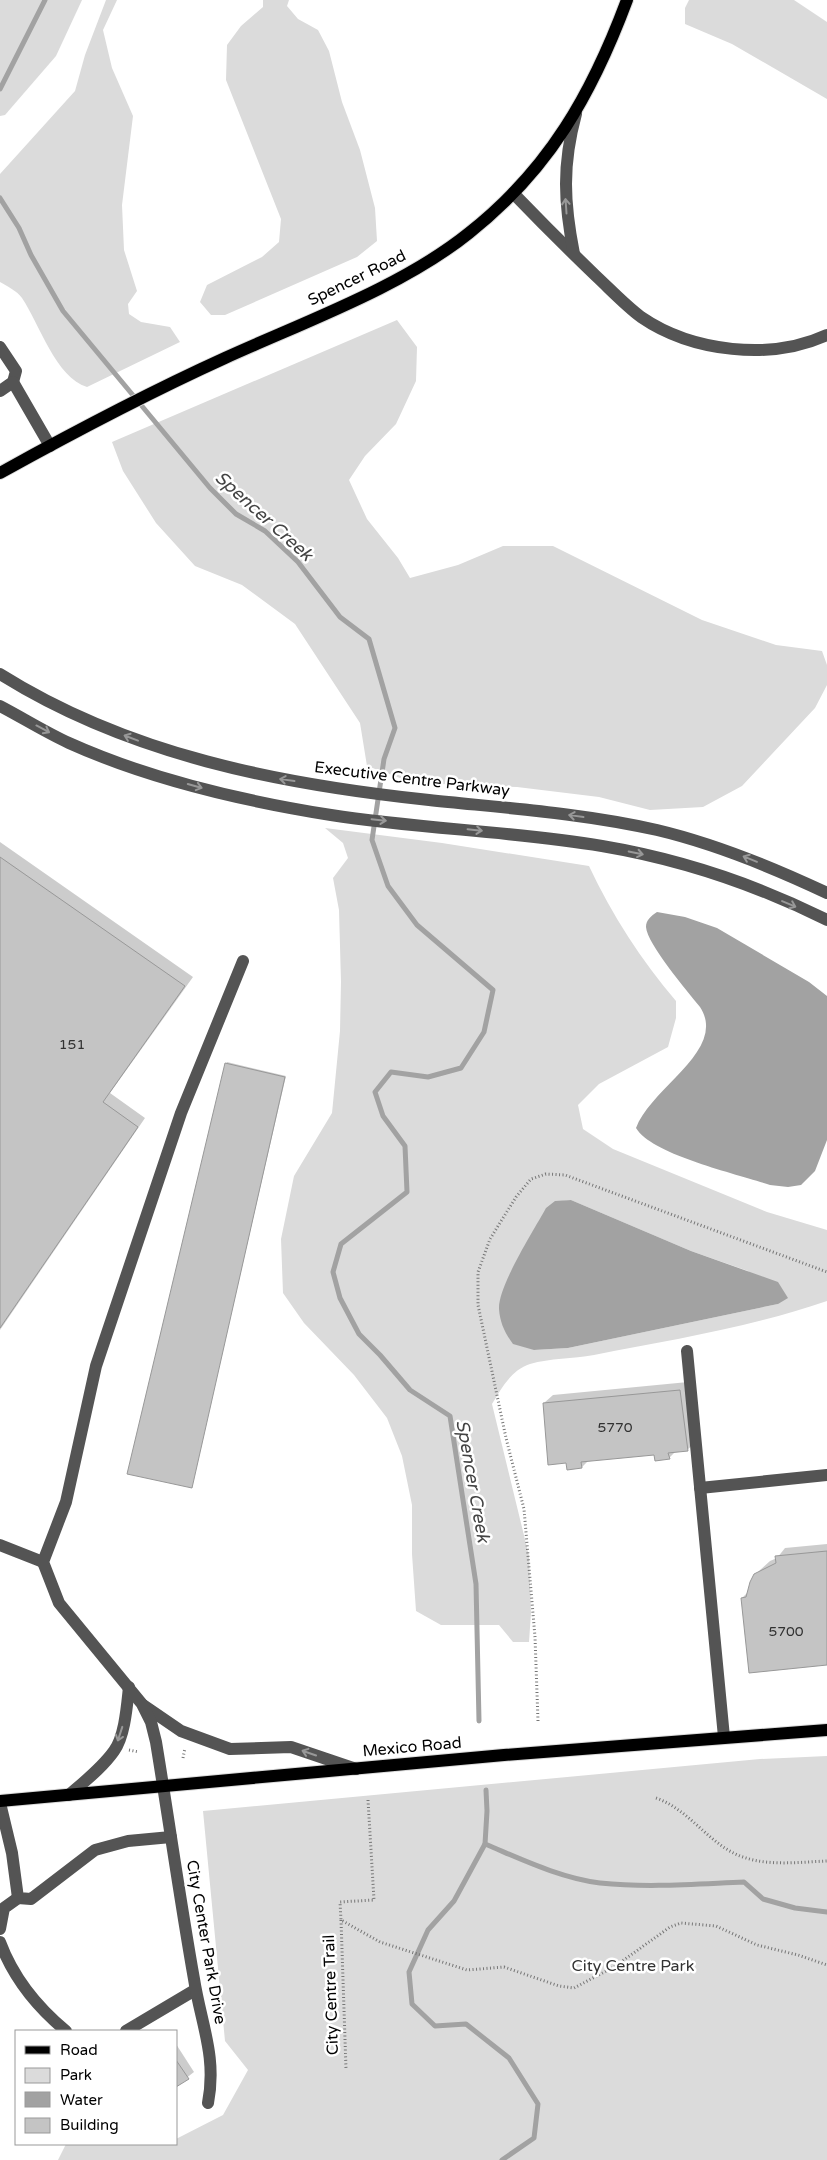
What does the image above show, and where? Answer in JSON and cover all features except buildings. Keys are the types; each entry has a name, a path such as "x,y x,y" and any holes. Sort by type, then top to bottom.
{"main road":[{"name":"Spencer Road","path":"0,473 98,418 189,374 382,287 468,234 513,193 550,150 576,113 611,42 627,0"},
{"name":"Mexico Road","path":"0,1802 504,1755 827,1730"}],"street":[{"path":"574,254 566,211 564,169 568,141 576,113"},
{"path":"513,193 574,254 642,317 681,338 746,350 784,347 827,335"},
{"path":"0,347 16,371 13,382 0,391"},
{"path":"13,382 50,446"},
{"name":"Executive Centre Parkway","path":"0,674 54,705 155,747 218,766 277,779 427,800 513,808 597,819 656,830 737,854 827,893"},
{"path":"0,706 69,743 130,766 208,790 264,803 332,815 603,846 673,861 725,878 827,920"},
{"path":"243,961 181,1113 96,1366 66,1502 43,1562 59,1603 142,1704 181,1731 230,1749 291,1747 356,1769"},
{"path":"687,1351 724,1738"},
{"path":"700,1488 827,1476"},
{"path":"0,1545 43,1562"},
{"path":"69,1795 94,1774 115,1750 126,1717 129,1686"},
{"name":"City Center Park Drive","path":"142,1704 151,1722 156,1742 195,1990 212,2063 212,2083 208,2103"},
{"path":"0,1802 12,1853 18,1898"},
{"path":"0,1929 4,1908 18,1898 31,1899 95,1850 128,1841 171,1837"},
{"path":"0,1942 7,1960 29,1994 65,2030"},
{"path":"128,2030 195,1990"}],"path":[{"path":"538,1720 539,1705 535,1637 524,1509 506,1438 478,1305 478,1272 490,1239 516,1197 531,1179 546,1174 565,1175 827,1272"},
{"path":"184,1758 185,1748"},
{"path":"656,1798 674,1806 728,1850 745,1858 760,1861 827,1861"},
{"name":"City Centre Trail","path":"346,2070 340,1902 374,1900 368,1800"},
{"name":"City Centre Trail","path":"341,1920 380,1942 442,1960 467,1970 504,1968 559,1986 574,1988 614,1967 670,1927 688,1923 716,1926 757,1945 798,1955 827,1965"}],"green space":[{"path":"0,0 82,0 56,56 5,115 0,116"},
{"path":"106,0 117,0 103,30 112,68 133,116 122,205 124,250 137,291 128,304 129,314 141,322 170,327 180,342 87,387 76,382 66,373 49,348 22,298 15,291 0,282 0,174 75,91 85,55"},
{"path":"263,0 289,0 287,6 298,19 318,30 329,51 342,102 360,150 375,208 377,241 357,257 225,315 211,315 200,302 207,285 262,257 279,242 281,219 226,80 227,45 241,26 263,7"},
{"path":"689,0 794,0 827,22 827,99 732,44 685,24 685,8"},
{"path":"397,320 417,347 416,381 396,424 365,456 349,480 367,519 398,558 410,578 458,565 503,546 553,546 702,620 776,645 822,651 827,665 827,685 815,708 742,786 703,807 650,810 599,797 517,787 441,784 400,778 367,766 360,723 295,624 242,585 195,566 156,523 123,471 112,442"},
{"path":"325,828 442,843 589,866 607,902 628,936 676,1001 676,1018 668,1047 599,1084 578,1105 583,1129 613,1149 767,1212 827,1230 827,1301 770,1318 712,1332 594,1355 530,1364 512,1375 503,1386 492,1404 529,1556 531,1613 529,1642 513,1642 499,1625 441,1625 416,1611 412,1554 412,1505 402,1456 387,1418 354,1375 304,1323 283,1293 281,1239 294,1176 332,1113 340,1031 341,982 339,910 333,878 348,858 343,843","holes":["571,1200 691,1251 748,1271 778,1304 568,1348 534,1350 563,1201"]},
{"name":"City Centre Park","path":"827,1756 827,2160 58,2160 66,2145 178,2145 178,2138 223,2115 248,2070 225,2041 203,1811 760,1759"}],"water":[{"path":"657,912 685,917 717,928 809,982 827,996 827,1140 815,1171 801,1185 788,1187 770,1185 697,1162 659,1147 645,1138 636,1128 644,1113 656,1098 696,1053 704,1038 706,1023 700,1007 669,968 648,935 647,922"},
{"path":"571,1200 691,1251 778,1282 788,1298 778,1304 568,1348 534,1350 513,1344 500,1319 500,1299 504,1287 546,1208 555,1201"}],"waterway":[{"name":"Spencer Creek","path":"0,89 45,0"},
{"name":"Spencer Creek","path":"0,198 19,228 31,255 63,311 210,488 236,514 265,531 298,562 340,617 369,639 395,728 384,759 372,840 388,886 417,925 493,990 484,1032 461,1068 428,1077 391,1072 375,1092 383,1116 405,1146 407,1192 341,1244 333,1272 340,1298 359,1334 410,1390 450,1416 476,1584 479,1721"},
{"name":"Spencer Creek","path":"486,1790 485,1844 454,1901 428,1930 409,1972 412,2004 435,2026 466,2024 509,2058 538,2104 534,2138 502,2160"},
{"path":"485,1844 541,1867 585,1881 654,1885 744,1882 763,1899 795,1908 827,1912"}]}
